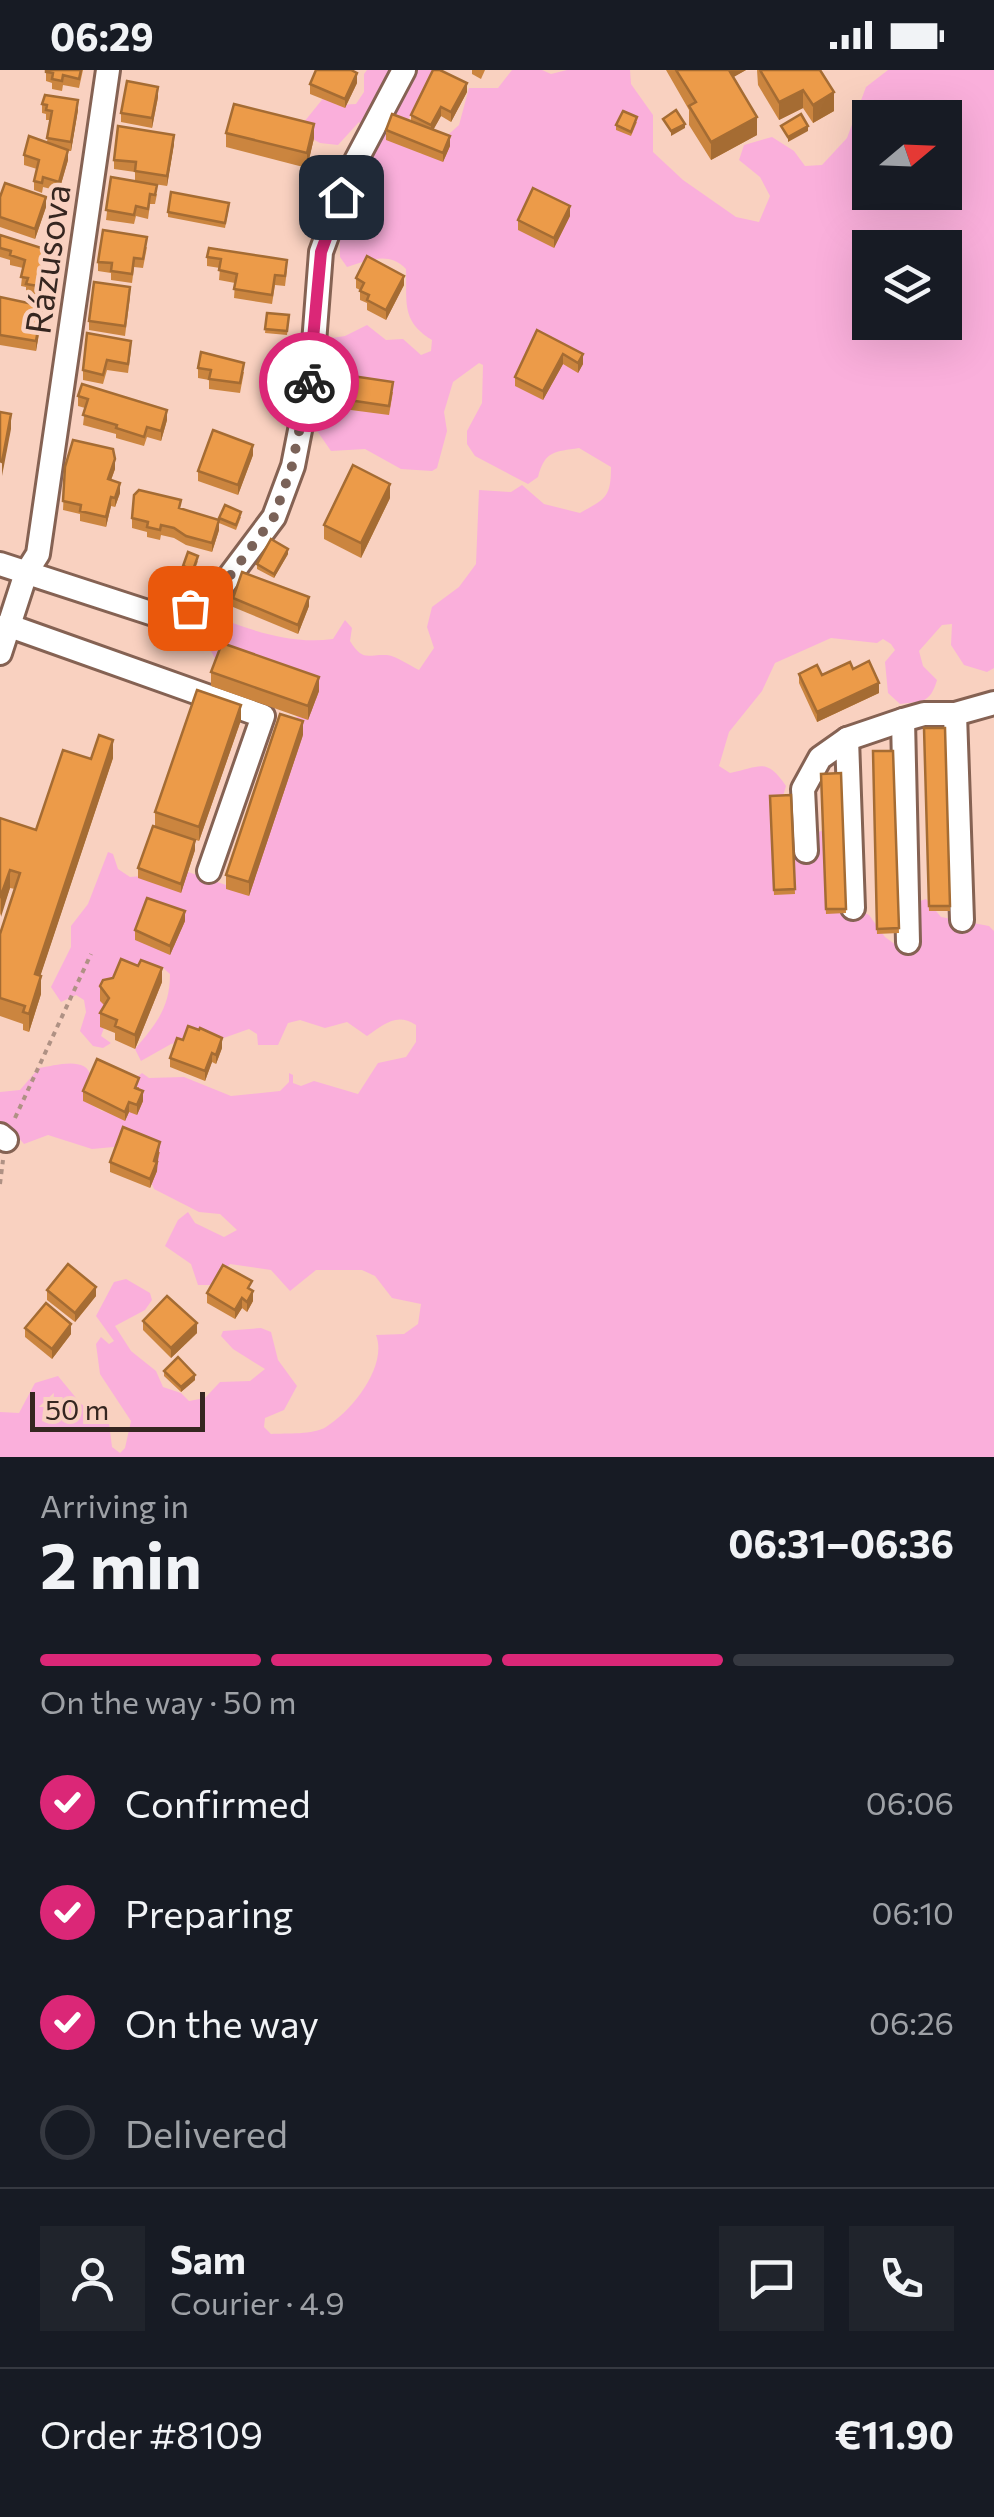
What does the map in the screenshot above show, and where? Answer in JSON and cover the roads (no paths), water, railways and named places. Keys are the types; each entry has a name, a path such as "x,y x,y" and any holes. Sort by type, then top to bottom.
{"street":[{"name":"Rázusova","path":"0,653 26,573 38,554 108,70"},
{"path":"0,564 166,618 214,597 274,517 292,466 312,369 321,252 351,170 404,70"},
{"path":"8,625 263,716 209,871"},
{"path":"806,851 803,789 820,758 848,739 903,720 924,714 956,714 994,703"},
{"path":"956,714 962,920"},
{"path":"903,720 908,942"},
{"path":"848,739 853,908"}]}
